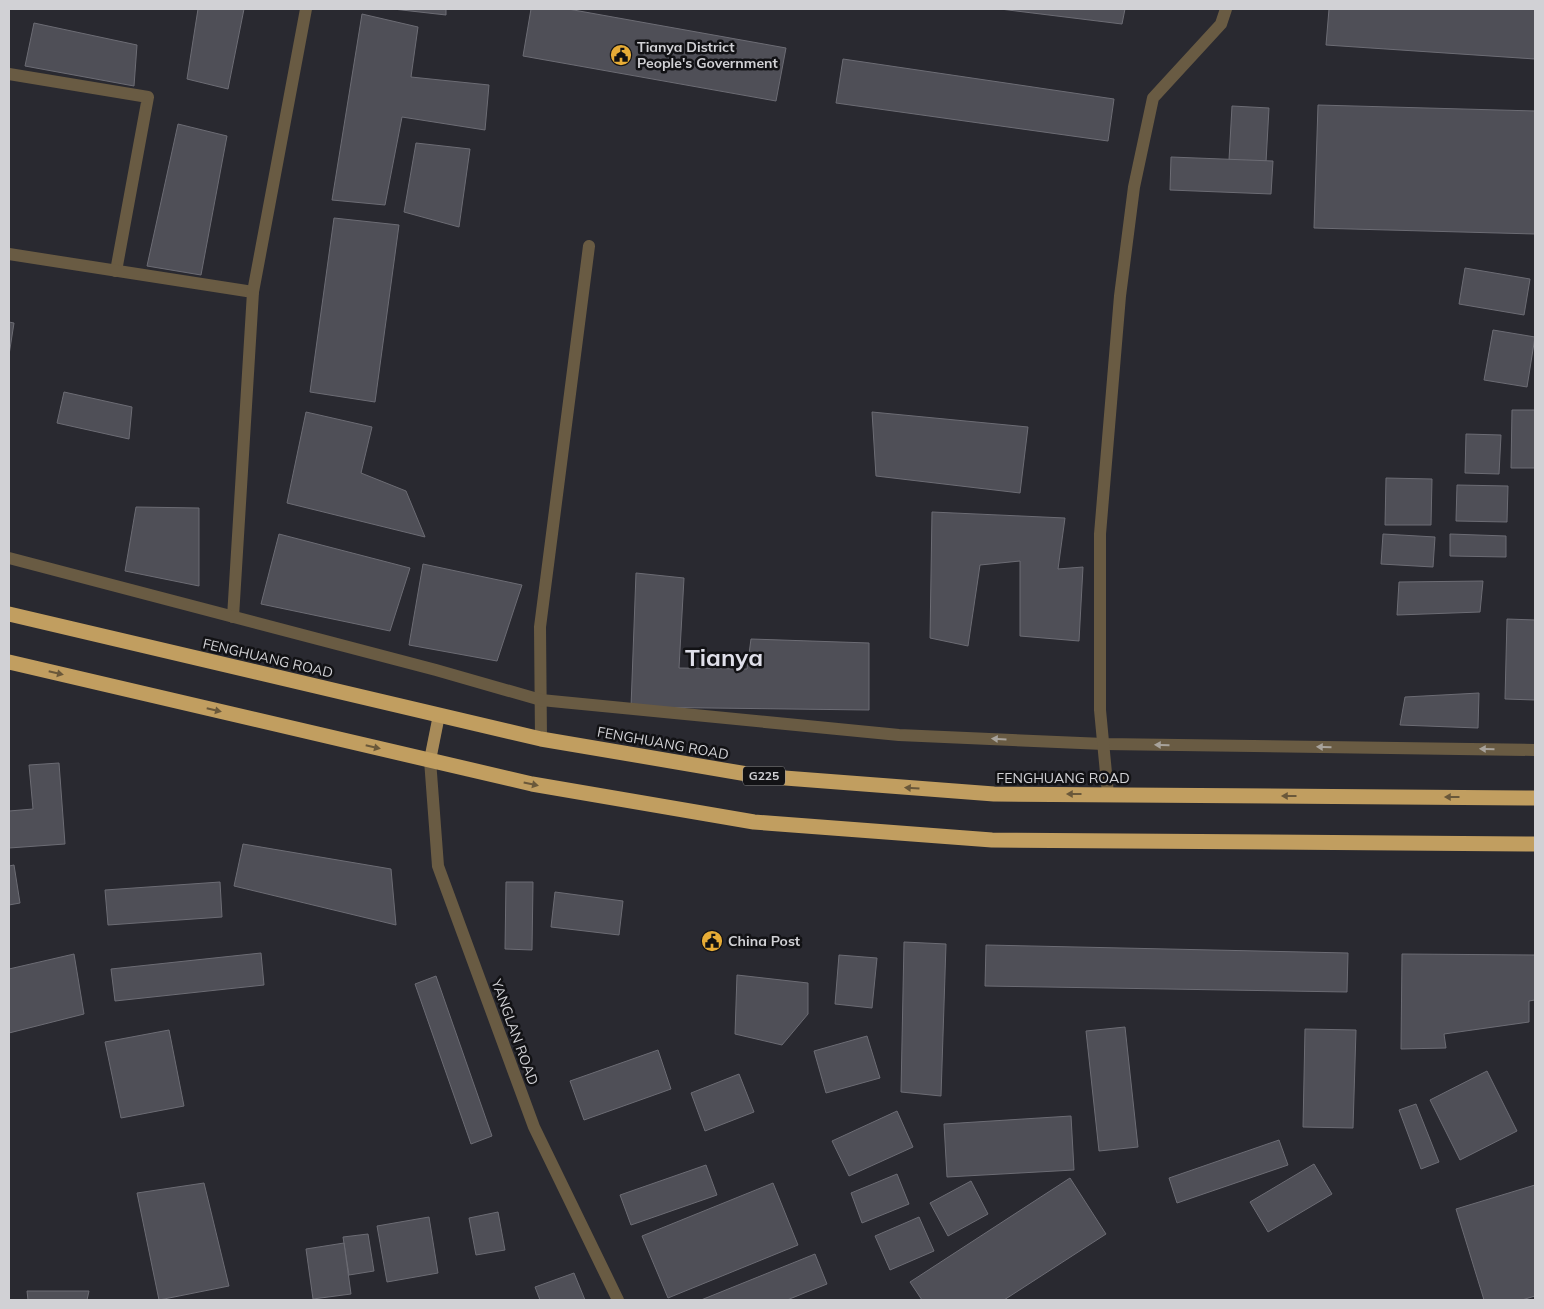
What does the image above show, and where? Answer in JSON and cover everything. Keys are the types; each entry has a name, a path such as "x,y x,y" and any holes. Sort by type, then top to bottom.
{"highway":[{"name":"FENGHUANG ROAD","path":"9,614 541,739 759,776 994,794 1535,798"},
{"path":"9,662 532,784 754,822 992,840 1535,844"}],"main road":[{"path":"430,760 439,715"}],"street":[{"path":"233,617 253,292 306,9"},
{"path":"1108,794 1100,710 1100,534 1120,296 1134,187 1152,98 1221,24 1226,9"},
{"path":"9,74 148,97 116,271"},
{"path":"541,739 540,628 589,246"},
{"path":"9,254 253,292"},
{"path":"9,558 541,700 899,735 1104,744 1535,750"},
{"name":"YANGLAN ROAD","path":"430,760 438,866 534,1128 618,1300"}],"building":[{"path":"198,9 244,9 228,89 187,79"},
{"path":"393,9 446,9 446,15"},
{"path":"531,9 568,9 786,48 776,101 523,56"},
{"path":"1000,9 1125,9 1122,24"},
{"path":"1329,9 1535,9 1535,59 1326,45"},
{"path":"362,14 418,27 411,77 489,85 485,130 402,117 385,205 332,200"},
{"path":"34,23 137,45 134,86 25,66"},
{"path":"843,59 1114,99 1108,141 836,103"},
{"path":"1318,105 1535,111 1535,234 1314,228"},
{"path":"1232,106 1269,108 1266,162 1229,160"},
{"path":"178,124 227,136 201,275 147,266"},
{"path":"416,143 470,149 459,227 404,212"},
{"path":"1171,157 1273,161 1271,194 1170,190"},
{"path":"334,218 399,225 375,402 310,392"},
{"path":"1465,268 1530,279 1524,315 1459,304"},
{"path":"9,322 14,323 9,355"},
{"path":"1493,330 1535,337 1527,387 1484,380"},
{"path":"64,392 132,407 129,439 57,423"},
{"path":"1512,410 1535,410 1535,468 1511,468"},
{"path":"306,412 372,427 361,473 406,491 425,537 287,503"},
{"path":"872,412 1028,427 1020,493 876,476"},
{"path":"1466,434 1501,435 1499,474 1465,473"},
{"path":"1386,478 1432,479 1431,525 1385,525"},
{"path":"1457,485 1508,486 1507,522 1456,521"},
{"path":"136,507 199,508 199,586 125,571"},
{"path":"932,512 1065,518 1058,569 1083,567 1079,641 1020,636 1020,561 980,565 968,646 930,638"},
{"path":"279,534 410,568 390,631 261,604"},
{"path":"1383,534 1435,537 1433,567 1381,564"},
{"path":"1450,534 1506,536 1506,557 1450,556"},
{"path":"423,564 522,585 497,661 409,645"},
{"path":"636,573 684,578 679,668 747,669 751,639 869,643 869,710 631,707"},
{"path":"1483,581 1480,612 1397,615 1399,582"},
{"path":"1507,619 1535,620 1535,700 1505,699"},
{"path":"1479,693 1478,728 1400,725 1405,697"},
{"path":"59,763 65,844 9,848 9,811 33,809 29,765"},
{"path":"243,844 391,869 396,925 234,886"},
{"path":"14,865 20,903 9,905 9,866"},
{"path":"220,882 222,917 108,925 105,890"},
{"path":"506,882 533,882 532,950 505,949"},
{"path":"555,892 623,901 619,935 551,927"},
{"path":"904,942 946,944 941,1096 901,1092"},
{"path":"986,945 1348,953 1347,992 985,986"},
{"path":"261,953 264,985 115,1001 111,969"},
{"path":"74,954 84,1014 9,1033 9,969"},
{"path":"1402,954 1535,955 1535,1000 1529,1001 1529,1022 1444,1034 1446,1048 1401,1049"},
{"path":"839,955 877,958 872,1008 835,1004"},
{"path":"737,975 808,983 808,1014 782,1045 735,1034"},
{"path":"436,976 492,1136 471,1144 415,984"},
{"path":"1125,1027 1138,1147 1099,1151 1086,1031"},
{"path":"1305,1029 1356,1030 1353,1128 1303,1127"},
{"path":"169,1030 184,1106 121,1118 105,1042"},
{"path":"867,1036 880,1078 826,1093 814,1051"},
{"path":"658,1050 671,1089 584,1120 570,1081"},
{"path":"1487,1071 1517,1131 1460,1160 1430,1100"},
{"path":"739,1074 754,1112 705,1131 691,1093"},
{"path":"1416,1104 1439,1162 1421,1169 1399,1110"},
{"path":"897,1111 913,1147 849,1176 832,1141"},
{"path":"1071,1116 1074,1170 947,1177 944,1124"},
{"path":"1279,1140 1288,1165 1177,1203 1169,1178"},
{"path":"1314,1164 1332,1194 1268,1232 1250,1202"},
{"path":"706,1165 717,1195 631,1225 620,1195"},
{"path":"897,1174 909,1204 862,1223 851,1193"},
{"path":"1070,1178 1106,1234 1004,1300 922,1300 910,1282"},
{"path":"971,1181 988,1214 948,1236 930,1203"},
{"path":"204,1183 229,1286 159,1300 137,1193"},
{"path":"773,1183 798,1245 668,1298 642,1236"},
{"path":"1535,1185 1535,1296 1522,1300 1484,1300 1456,1209"},
{"path":"498,1212 505,1250 476,1255 469,1218"},
{"path":"429,1217 438,1273 387,1282 377,1226"},
{"path":"919,1217 934,1251 890,1270 875,1236"},
{"path":"368,1234 374,1271 349,1275 343,1237"},
{"path":"344,1243 351,1294 313,1299 306,1249"},
{"path":"815,1254 827,1284 787,1300 701,1300"},
{"path":"574,1273 585,1300 540,1300 535,1287"},
{"path":"27,1291 89,1291 87,1300 28,1300"}],"place":[{"name":"Tianya District People's Government","path":"621,55"},
{"name":"China Post","path":"712,941"}],"district":[{"name":"Tianya","path":"724,658"}]}
